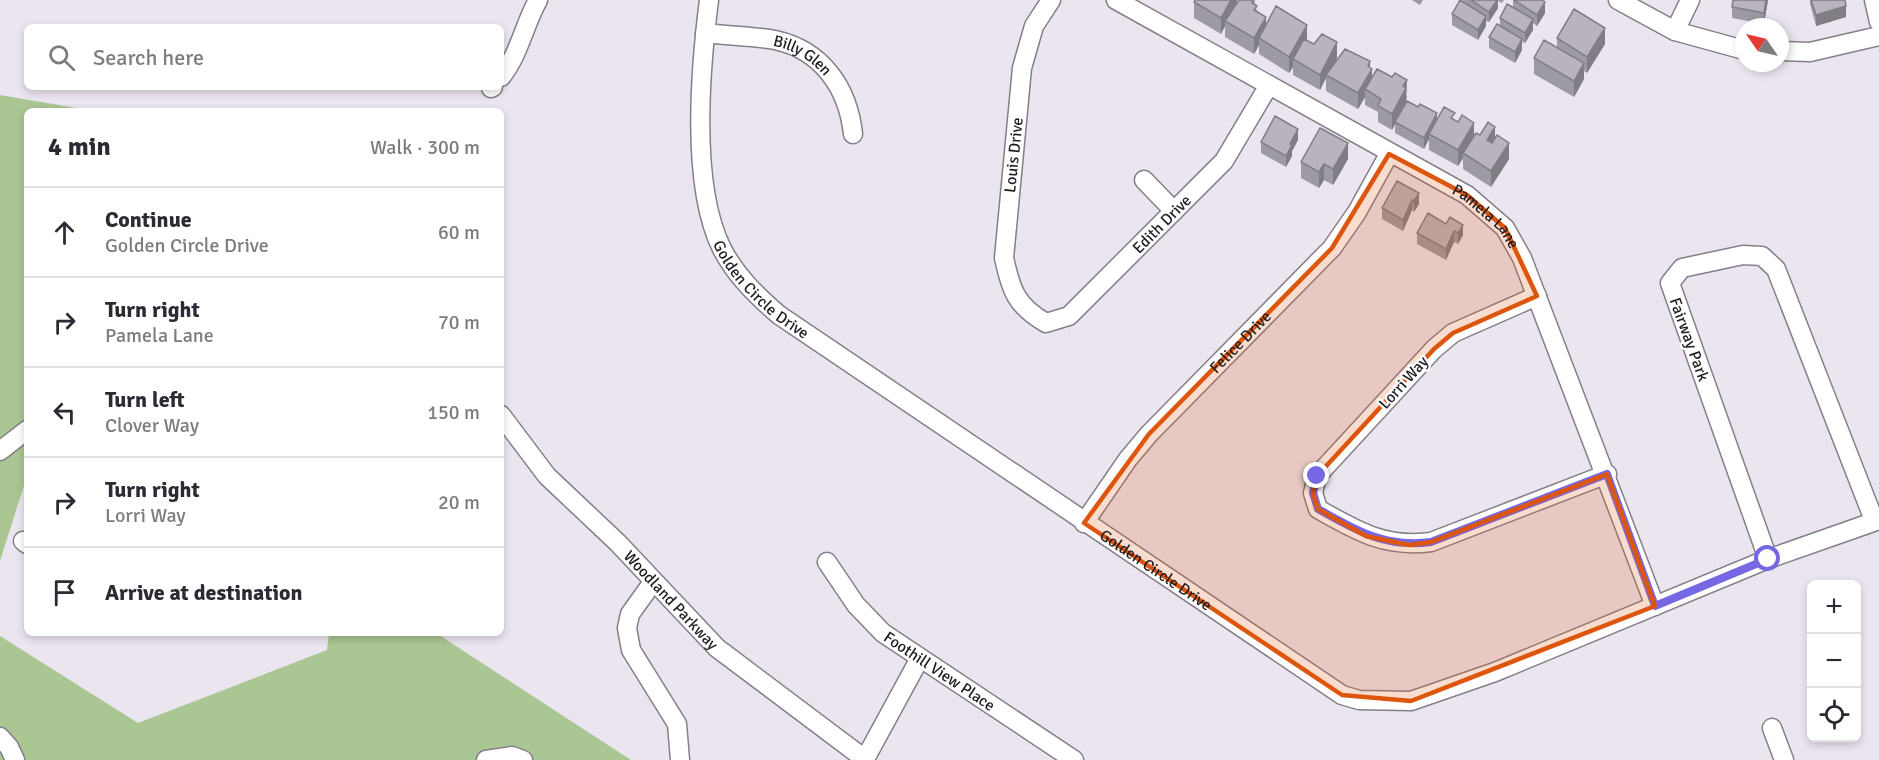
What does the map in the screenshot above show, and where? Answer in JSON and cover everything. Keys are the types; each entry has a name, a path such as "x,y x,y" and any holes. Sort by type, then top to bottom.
{"street":[{"path":"504,73 510,66 526,21 538,0"},
{"name":"Golden Circle Drive","path":"710,0 705,33 701,165 703,190 722,249 749,288 779,315 1341,695 1359,700 1411,701 1495,672 1768,559 1877,520"},
{"name":"Louis Drive","path":"1026,312 1011,287 1004,258 1022,68 1034,26 1051,0"},
{"name":"Pamela Lane","path":"1116,0 1389,154 1467,195 1505,228 1522,258 1607,474 1655,606"},
{"path":"1618,0 1675,31 1735,48"},
{"path":"1675,31 1690,0"},
{"path":"1874,0 1879,22"},
{"name":"Billy Glen","path":"705,33 776,40 808,53 835,78 850,108 853,134"},
{"path":"1789,51 1810,52 1879,36"},
{"name":"Edith Drive","path":"1026,312 1046,323 1069,316 1224,161 1269,85"},
{"name":"Felice Drive","path":"1084,523 1128,459 1149,434 1332,248 1357,212 1389,154"},
{"path":"1144,180 1174,211"},
{"name":"Fairway Park","path":"1768,559 1670,283 1682,268 1743,255 1762,256 1776,269 1877,520"},
{"name":"Lorri Way","path":"1537,296 1453,333 1434,349 1317,476 1313,493 1318,509 1366,536 1409,545 1431,542 1607,474"},
{"name":"Woodland Parkway","path":"504,419 547,476 618,543 717,648 866,760"},
{"path":"0,451 24,432"},
{"name":"Foothill View Place","path":"827,562 856,605 883,633 1074,760"},
{"path":"653,582 630,614 627,628 631,650 677,724 680,760"},
{"path":"866,760 920,658"},
{"path":"1772,728 1784,760"},
{"path":"0,737 9,747 15,760"},
{"path":"486,760 501,756 521,760"}],"highlighted area":[{"path":"1389,154 1467,195 1505,228 1537,296 1453,333 1434,349 1317,476 1313,493 1318,509 1366,536 1409,545 1431,542 1607,474 1655,606 1411,701 1342,695 1084,523 1149,434 1332,248"}],"green space":[{"path":"0,95 76,108 24,108 24,485 0,561"},
{"path":"0,636 138,723 327,650 329,636 441,636 631,760 0,760"}],"building":[{"path":"1195,0 1231,0 1221,18 1194,2"},
{"path":"1239,0 1253,0 1252,3 1257,6 1254,10 1266,17 1254,38 1225,21"},
{"path":"1460,0 1486,16 1478,30 1452,14"},
{"path":"1471,0 1497,0 1489,12"},
{"path":"1514,0 1542,0 1545,2 1537,15"},
{"path":"1733,0 1766,0 1764,13 1732,7"},
{"path":"1811,0 1845,0 1846,6 1816,15"},
{"path":"1507,4 1533,19 1525,33 1500,18"},
{"path":"1276,6 1307,25 1289,57 1259,38"},
{"path":"1574,9 1605,28 1587,57 1557,38"},
{"path":"1497,24 1522,39 1515,52 1489,37"},
{"path":"1322,34 1337,42 1320,75 1293,59 1304,39 1314,44"},
{"path":"1544,40 1584,63 1574,81 1534,58"},
{"path":"1345,49 1370,61 1368,66 1372,69 1358,93 1326,75"},
{"path":"1377,69 1392,77 1395,73 1407,80 1403,86 1406,88 1392,114 1378,106 1381,99 1365,89"},
{"path":"1407,101 1418,107 1420,104 1437,113 1424,138 1395,122"},
{"path":"1444,107 1455,113 1451,118 1458,122 1462,115 1474,123 1458,150 1429,134"},
{"path":"1275,116 1298,129 1286,156 1261,142"},
{"path":"1488,122 1495,127 1487,140 1492,143 1497,135 1509,143 1491,171 1463,153 1476,133 1480,135"},
{"path":"1320,128 1348,143 1333,169 1324,164 1319,172 1301,162"},
{"path":"1397,181 1419,193 1414,201 1412,200 1403,220 1382,208"},
{"path":"1428,213 1446,224 1450,217 1463,225 1458,233 1454,231 1446,249 1417,233"}],"route":[{"path":"1317,476 1313,493 1318,509 1366,536 1409,545 1431,542 1607,474 1655,606 1768,559"}]}
